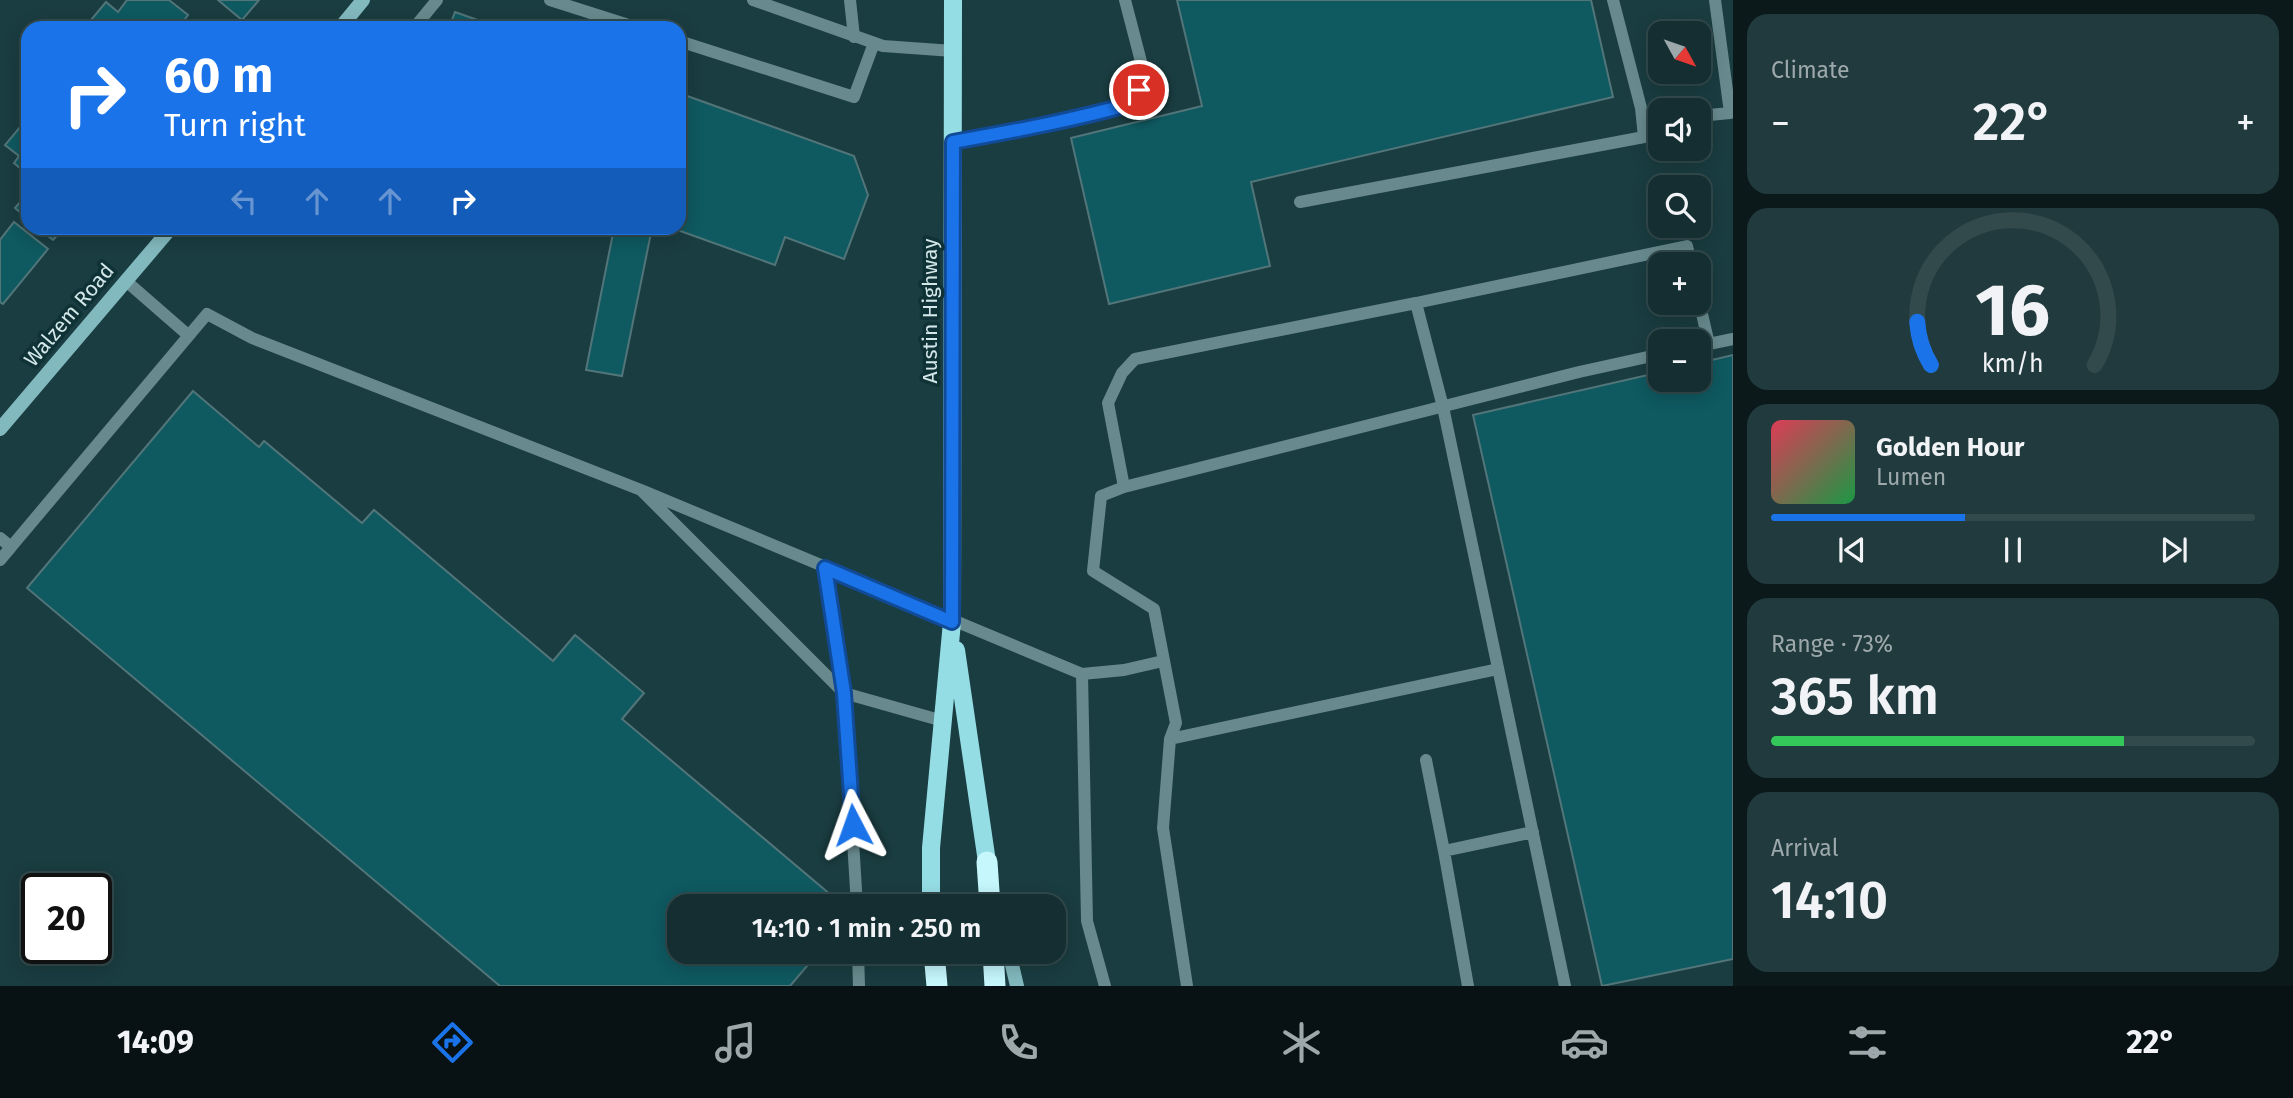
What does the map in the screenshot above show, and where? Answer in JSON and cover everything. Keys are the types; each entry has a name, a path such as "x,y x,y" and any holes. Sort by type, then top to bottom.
{"highway":[{"path":"987,862 989,894"},
{"path":"934,964 937,986"},
{"path":"994,964 995,986"}],"main road":[{"path":"346,21 363,0"},
{"name":"Austin Highway","path":"931,894 931,848 952,622 953,0"},
{"name":"Walzem Road","path":"0,429 165,235"},
{"name":"Austin Highway","path":"952,622 987,862 995,894"},
{"path":"928,986 931,964"},
{"path":"1012,964 1017,986"}],"lane":[{"path":"420,21 438,0"},
{"path":"550,0 616,21"},
{"path":"753,0 874,43 953,51"},
{"path":"850,0 854,37"},
{"path":"953,142 1066,122 1134,103 1145,77 1125,0"},
{"path":"1300,202 1644,137 1642,119 1612,0"},
{"path":"1711,115 1730,113 1715,0"},
{"path":"686,43 854,97 874,43"},
{"path":"1642,119 1648,119"},
{"path":"1658,252 1687,246 1688,252"},
{"path":"1124,487 1108,403 1122,373 1135,359 1648,254"},
{"path":"125,281 188,335"},
{"path":"1416,303 1443,407 1565,986"},
{"path":"0,560 207,314 252,338 641,490 1082,674 1124,670 1163,661"},
{"path":"1711,344 1733,339"},
{"path":"1187,986 1163,828 1170,739 1176,723 1154,609 1093,571 1101,496 1124,487 1648,357"},
{"path":"641,490 844,693 943,721"},
{"path":"0,538 11,547"},
{"path":"825,568 844,693 855,894"},
{"path":"1170,739 1498,669"},
{"path":"1082,674 1087,921 1105,986"},
{"path":"1426,760 1468,986"},
{"path":"1444,851 1533,832"},
{"path":"858,964 859,986"}],"building":[{"path":"127,0 169,0 188,15 183,21 91,20 106,2 118,12"},
{"path":"218,0 259,0 242,20"},
{"path":"1177,0 1591,0 1613,97 1251,182 1270,266 1109,304 1071,138 1202,106"},
{"path":"455,12 480,21 452,21"},
{"path":"686,96 854,156 868,195 844,259 785,237 775,265 686,233"},
{"path":"21,128 21,169 14,163 19,156 5,145"},
{"path":"21,201 21,213 15,208"},
{"path":"14,222 21,228 21,235 30,235 48,249 3,304 0,302 0,240"},
{"path":"613,235 651,235 622,376 586,370"},
{"path":"1733,355 1733,959 1602,986 1473,415 1648,375 1648,392 1711,392 1711,360"},
{"path":"193,391 259,447 264,441 362,523 374,510 553,661 575,635 644,693 622,719 830,894 667,894 667,964 809,964 790,986 500,986 27,588"}],"route":[{"path":"853,825 844,693 825,568 952,622 953,142 1066,122 1111,110 1134,103 1139,90"}]}
